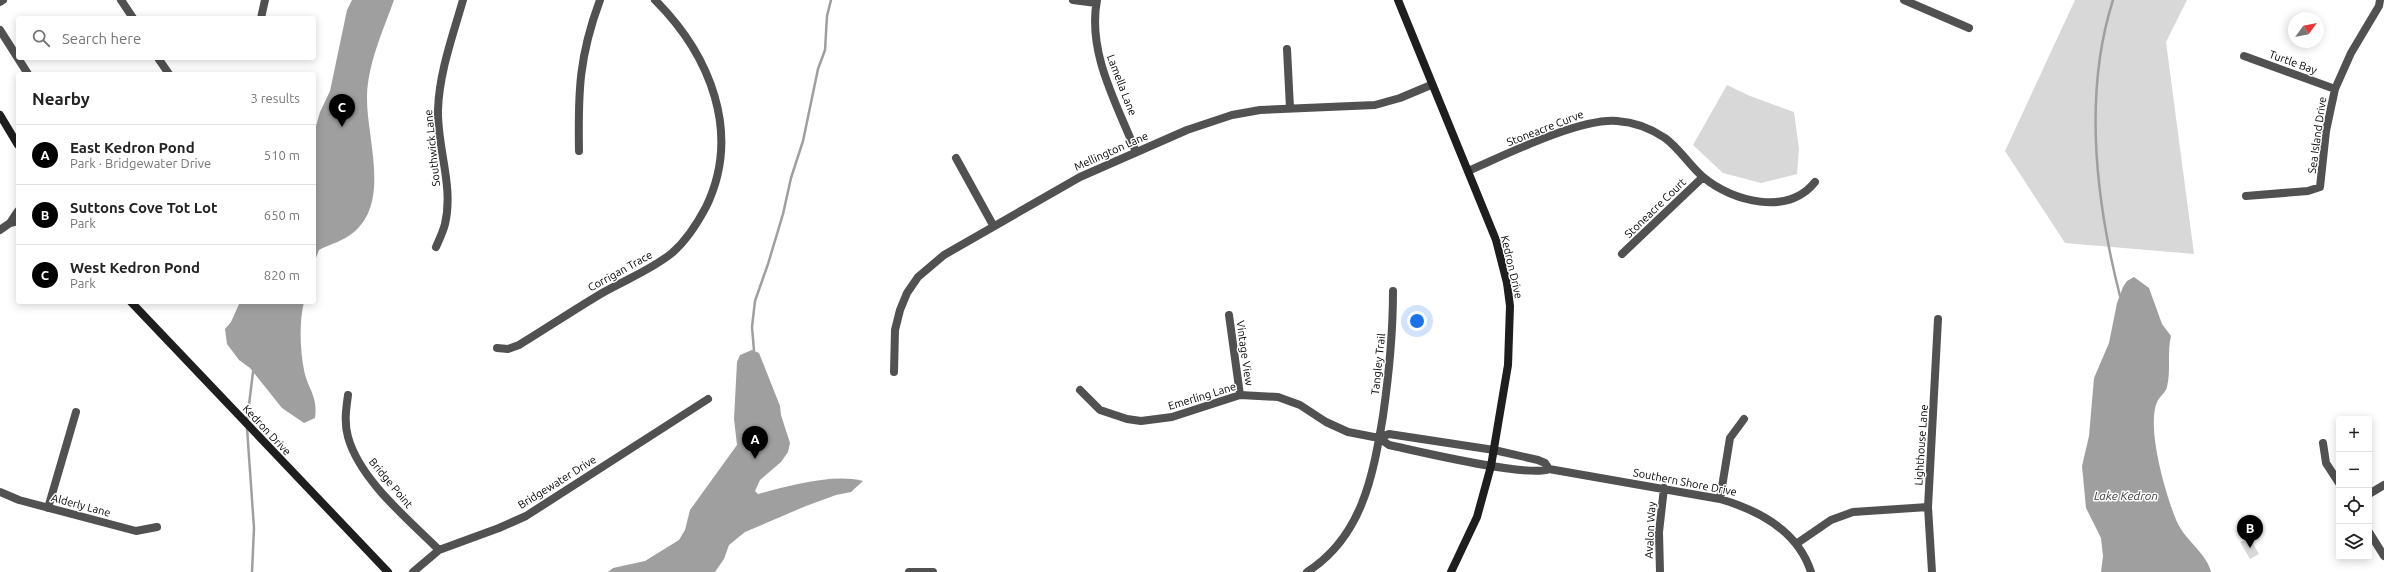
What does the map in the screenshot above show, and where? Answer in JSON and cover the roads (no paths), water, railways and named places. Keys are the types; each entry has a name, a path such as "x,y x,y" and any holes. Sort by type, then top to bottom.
{"street":[{"path":"121,0 132,16"},
{"path":"261,16 265,0"},
{"name":"Southwick Lane","path":"436,247 445,225 448,206 447,183 439,130 439,98 463,0"},
{"path":"579,151 578,95 584,47 600,0"},
{"name":"Corrigan Trace","path":"497,348 508,349 519,346 584,304 663,260 690,234 712,194 720,167 722,146 721,124 714,91 692,49 656,0"},
{"path":"1073,0 1096,1"},
{"name":"Kedron Drive","path":"1398,0 1431,85 1496,240 1507,283 1510,306 1508,365 1491,466 1477,517 1451,572"},
{"path":"1904,0 1969,28"},
{"name":"Sea Island Drive","path":"2246,196 2308,191 2320,187 2326,131 2335,89 2351,53 2379,6 2380,0"},
{"name":"Lamella Lane","path":"1096,1 1095,37 1099,58 1136,152"},
{"path":"0,30 16,55"},
{"path":"1287,49 1290,108"},
{"name":"Turtle Bay","path":"2244,56 2335,89"},
{"path":"19,60 27,72"},
{"path":"159,60 167,72"},
{"name":"Mellington Lane","path":"894,372 895,330 900,310 907,293 918,278 944,255 993,225 1095,168 1204,124 1232,115 1260,110 1375,105 1400,98 1431,85"},
{"path":"0,115 16,142"},
{"name":"Stoneacre Curve","path":"1468,171 1578,126 1605,120 1639,124 1657,133 1678,149 1703,177 1739,197 1774,202 1798,198 1807,192 1814,182"},
{"path":"956,158 993,225"},
{"name":"Stoneacre Court","path":"1622,254 1703,177"},
{"path":"0,230 14,222"},
{"name":"Tangley Trail","path":"1307,572 1323,562 1343,540 1360,510 1368,489 1379,438 1392,345 1393,291"},
{"name":"Kedron Drive","path":"133,304 388,572"},
{"name":"Vintage View","path":"1229,315 1240,395"},
{"name":"Lighthouse Lane","path":"1932,572 1928,507 1935,410 1938,319"},
{"name":"Emerling Lane","path":"1080,390 1100,410 1121,418 1141,421 1172,417 1240,395 1278,397 1300,405 1326,422 1348,432 1379,438 1389,445 1491,466"},
{"name":"Bridge Point","path":"348,395 345,420 348,436 357,459 392,503 439,550"},
{"name":"Bridgewater Drive","path":"413,572 439,550 499,528 526,516 708,399"},
{"path":"48,508 76,412"},
{"path":"1720,499 1730,438 1744,419"},
{"name":"Emerling Lane","path":"1379,438 1389,434 1494,450"},
{"path":"2323,443 2326,463 2336,478"},
{"name":"Southern Shore Drive","path":"1494,450 1538,460 1545,463 1549,469"},
{"name":"Southern Shore Drive","path":"1491,466 1539,471 1549,469 1720,499 1759,513 1773,522 1796,544 1811,572"},
{"path":"2372,492 2384,485"},
{"name":"Avalon Way","path":"1660,572 1659,532 1664,488"},
{"name":"Alderly Lane","path":"0,492 19,500 136,531 157,527"},
{"path":"1796,544 1831,520 1853,512 1928,507"},
{"path":"2372,537 2384,556"},
{"path":"909,572 932,572"}],"water":[{"path":"352,0 394,0 373,59 368,84 368,112 374,168 372,203 365,219 354,232 319,250 316,258 316,126 320,112 330,91 347,10"},
{"name":"Lake Kedron","path":"2134,277 2149,288 2162,324 2171,336 2167,387 2157,402 2154,414 2156,445 2163,479 2177,522 2185,535 2201,553 2209,565 2211,572 2101,572 2103,556 2101,538 2086,508 2082,466 2089,436 2094,378 2109,343 2117,303 2123,287 2127,281"},
{"path":"239,304 304,304 301,327 302,354 304,370 314,398 316,410 315,418 304,423 282,408 250,368 239,360 227,344 225,329 231,322"},
{"path":"752,350 759,353 780,406 781,415 790,443 788,452 781,462 760,480 755,491 758,494 796,484 825,479 851,479 863,481 851,492 836,495 806,506 745,532 729,545 724,559 715,572 608,572 613,568 645,561 679,540 685,530 690,510 737,445 734,419 737,362 740,355"}],"waterway":[{"path":"754,351 752,327 755,301 768,264 783,214 791,178 803,141 818,69 825,50 827,16 831,0"},
{"path":"2113,0 2104,36 2098,73 2096,148 2099,186 2120,296"},
{"path":"247,421 253,372"},
{"path":"247,428 254,528 252,572"}],"place":[{"name":"West Kedron Pond","path":"342,127"},
{"name":"East Kedron Pond","path":"755,459"},
{"name":"Suttons Cove Tot Lot","path":"2250,548"}]}
